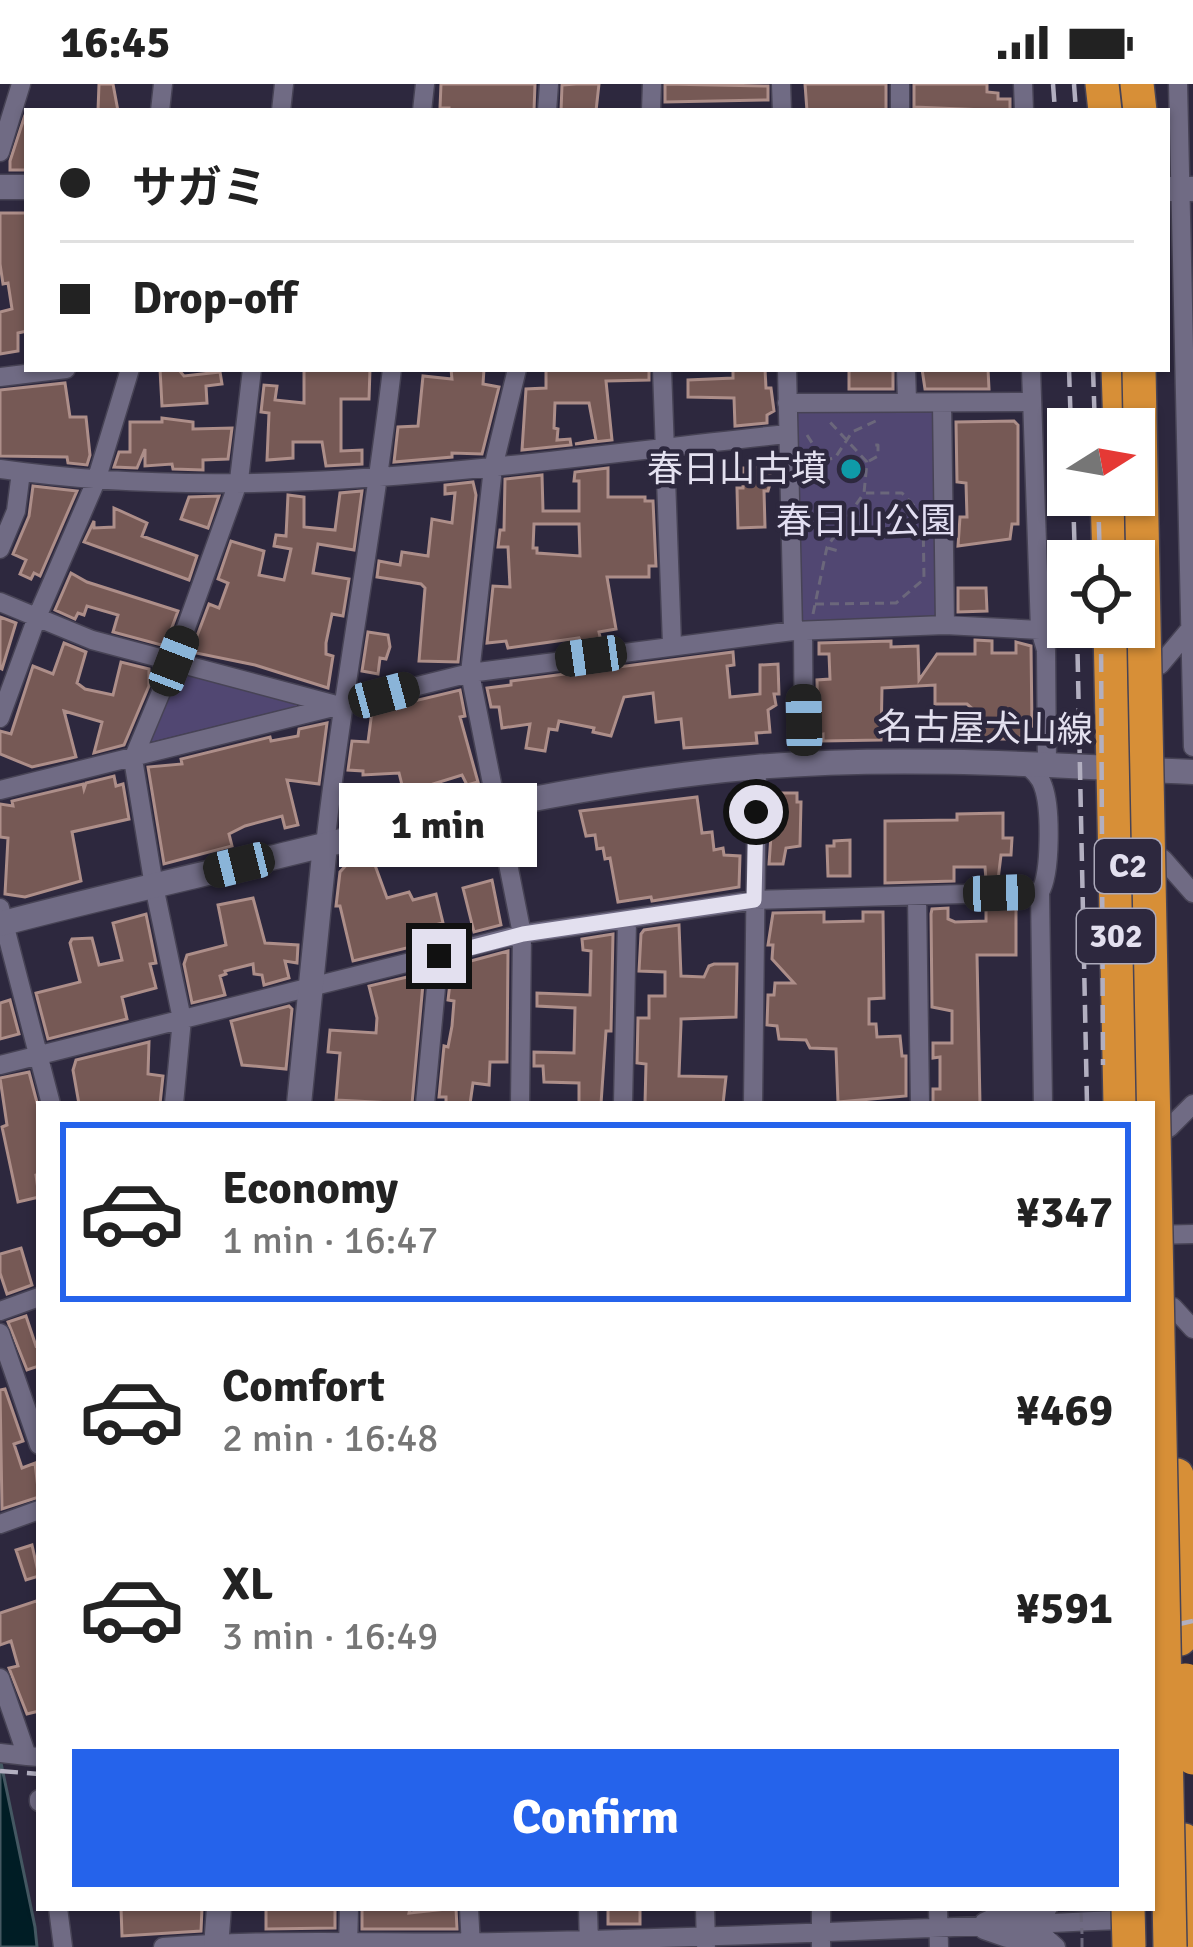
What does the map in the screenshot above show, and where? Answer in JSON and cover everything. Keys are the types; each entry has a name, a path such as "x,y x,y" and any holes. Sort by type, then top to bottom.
{"highway":[{"path":"1105,372 1106,408"},
{"path":"1118,372 1119,408"},
{"name":"C2","path":"1139,372 1154,1101"},
{"name":"302","path":"1154,372 1160,665 1177,771 1163,859 1181,1116 1172,1235 1183,1318 1187,1947"},
{"name":"302","path":"1110,648 1120,1101"},
{"name":"C2","path":"1124,648 1132,1101"},
{"name":"C2","path":"1155,1156 1170,1947"},
{"path":"1161,1451 1193,1757"},
{"path":"1133,1923 1150,1947"}],"main road":[{"name":"名古屋犬山線","path":"1,919 497,804 616,783 804,765 1036,764 1177,771"},
{"path":"299,1101 325,844"},
{"path":"216,1945 219,1911"}],"street":[{"path":"0,152 5,117 21,84"},
{"path":"1178,84 1189,400 1193,747"},
{"path":"1170,306 1184,319"},
{"path":"0,377 42,372"},
{"path":"0,718 37,617 96,481 129,372"},
{"path":"173,1101 182,1019 133,759 239,480 253,372"},
{"path":"325,844 392,372"},
{"path":"516,372 493,467 470,673 523,934 520,1101"},
{"path":"662,372 672,644"},
{"path":"787,372 787,403 795,432 804,765"},
{"path":"906,372 907,400"},
{"path":"1031,372 1040,630 1046,650 1036,764 1046,796 1047,880 1040,892 1043,1101"},
{"path":"787,403 1032,402"},
{"path":"942,403 944,625"},
{"path":"0,469 96,481 380,479 795,432"},
{"path":"0,549 16,511 21,472"},
{"path":"0,602 92,640 341,706"},
{"path":"0,790 470,673 803,628 944,625 1040,630"},
{"path":"1160,665 1191,636"},
{"path":"753,1101 757,767"},
{"path":"1163,859 1193,892"},
{"path":"0,1065 523,934 754,900 1040,892"},
{"path":"917,896 920,1101"},
{"path":"1,919 50,1101"},
{"path":"623,1101 626,921"},
{"path":"425,1101 439,956"},
{"path":"0,1310 36,1298"},
{"path":"0,1333 36,1436"},
{"path":"0,1524 36,1511"},
{"path":"1187,1649 1193,1681"},
{"path":"0,1678 33,1756 0,1753"},
{"path":"58,1911 64,1947"},
{"path":"348,1946 350,1911"},
{"path":"469,1911 470,1945"},
{"path":"588,1911 589,1944"},
{"path":"705,1911 706,1941"},
{"path":"974,1927 1007,1911"},
{"path":"163,1947 821,1939 939,1928 1133,1923"},
{"path":"974,1927 1007,1938 1048,1939 1056,1947"}],"path":[{"path":"795,432 823,460 835,458 852,432 886,416"},
{"path":"803,628 814,604 826,547 864,493 867,462 829,419 815,419"},
{"path":"867,462 878,456 878,446 872,445"},
{"path":"814,604 896,603 924,579 923,514 902,493 864,493"},
{"path":"826,547 842,552"},
{"path":"1081,1913 1082,1947"}],"green space":[{"name":"春日山公園","path":"928,409 933,413 937,612 934,616 804,622 799,619 794,416 798,410"},
{"path":"182,669 297,700 297,706 151,742 147,737 176,672"}],"water":[{"path":"0,1758 35,1927 37,1947 0,1947"}],"building":[{"path":"99,84 113,84 117,108 98,108"},
{"path":"441,84 535,84 534,108 440,108"},
{"path":"599,84 596,108 561,108 562,85"},
{"path":"665,84 768,86 768,100 665,102"},
{"path":"805,84 886,84 886,108 807,108"},
{"path":"914,84 987,84 987,92 1010,99 1010,108 914,107"},
{"path":"24,118 24,170 10,170"},
{"path":"0,213 24,213 24,332 18,333 18,351 0,354 0,312 12,309 0,264"},
{"path":"160,372 184,376 220,372 222,384 206,386 207,403 162,406"},
{"path":"304,372 370,372 369,399 341,399 341,451 362,450 362,464 326,466 322,442 293,442 293,458 267,460 269,413 261,412 264,385 277,386 275,400 304,403"},
{"path":"451,372 484,372 483,384 499,387 482,454 452,453 452,457 394,462 398,427 418,426 423,376 452,379"},
{"path":"546,372 649,372 649,380 606,381 612,440 575,444 596,440 589,403 555,403 557,440 570,439 571,445 522,450 526,389 546,388"},
{"path":"733,372 765,372 774,411 767,415 767,423 735,426 734,398 688,397 688,380 733,378"},
{"path":"849,372 893,372 893,389 849,389"},
{"path":"922,372 988,372 989,389 925,389"},
{"path":"65,383 70,417 86,417 87,465 68,463 67,457 0,456 0,390"},
{"path":"162,418 193,422 193,429 232,428 228,459 203,460 203,470 173,469 172,464 145,466 145,449 137,468 114,467 119,452 130,452 130,422 162,422"},
{"path":"1014,421 1018,425 1018,524 1012,524 1010,539 958,546 960,517 967,517 966,483 957,482 956,422"},
{"path":"608,468 608,497 653,501 656,566 649,566 649,577 607,577 616,629 599,632 601,642 583,645 579,638 508,648 506,641 487,643 493,586 510,587 508,547 498,547 500,530 504,530 505,479 542,475 543,511 579,511 575,472","holes":["534,524 579,524 580,556 537,553 533,548"]},
{"path":"743,468 770,468 770,484 764,491 765,527 738,528 737,488 743,488"},
{"path":"473,482 476,495 458,662 419,661 425,588 377,577 379,561 400,565 402,552 428,556 432,519 452,523 455,493 445,494 445,485"},
{"path":"33,486 77,491 40,576 34,573 31,579 20,574 26,560 13,554 29,516"},
{"path":"362,491 354,550 318,544 313,573 349,579 343,616 332,614 326,643 326,654 333,656 328,688 255,665 191,652 209,604 219,608 228,583 218,579 231,541 264,551 259,575 284,580 291,549 274,546 276,535 286,536 288,495 304,497 304,527 335,530 340,493"},
{"path":"219,496 208,528 181,519 189,497"},
{"path":"114,508 147,523 142,536 197,556 189,580 84,542 94,521 94,528 114,527"},
{"path":"71,573 178,611 165,646 113,632 118,615 87,606 84,615 78,613 75,619 55,610"},
{"path":"958,588 986,588 987,611 958,612"},
{"path":"0,617 16,623 2,669 0,668"},
{"path":"368,632 388,635 390,647 386,659 380,658 378,674 362,671"},
{"path":"975,640 992,641 992,653 1016,653 1016,642 1031,646 1032,726 1018,739 983,739 983,718 967,704 935,704 935,685 882,688 881,740 823,741 823,734 818,735 817,680 830,679 829,654 819,654 819,643 891,641 891,647 918,646 919,680 937,654 975,654"},
{"path":"64,643 86,652 77,683 85,689 113,695 121,662 149,669 149,686 124,745 94,753 102,722 64,711 76,757 32,767 0,754 0,731 11,734 33,666 53,674"},
{"path":"733,652 734,665 727,666 730,697 760,694 760,665 778,664 779,694 774,694 776,705 768,710 770,732 756,733 757,743 684,748 681,719 656,722 653,693 624,697 611,736 559,721 557,730 549,729 545,751 526,748 530,724 502,728 499,707 491,707 487,688 511,685 511,681"},
{"path":"460,690 465,716 460,717 478,782 467,785 462,775 404,793 399,773 363,775 363,771 348,770 352,741 368,742 372,711"},
{"path":"327,723 319,784 287,780 298,825 285,828 282,816 245,826 229,834 232,846 164,864 148,767 182,764 181,759 270,737 271,741 298,736 299,729"},
{"path":"114,776 116,786 123,784 129,819 72,832 81,881 25,897 5,894 8,838 0,837 0,804 13,806 12,801 83,784 84,789 86,783"},
{"path":"774,793 797,793 797,802 801,802 800,846 786,848 783,864 769,864"},
{"path":"697,797 702,833 712,832 714,850 723,848 724,855 740,856 739,887 618,902 610,858 605,859 603,848 597,849 595,835 586,836 580,811"},
{"path":"1003,813 1003,838 1012,838 1011,855 1001,855 998,880 986,880 985,867 954,867 954,881 885,883 885,821 957,820 957,814"},
{"path":"850,840 850,876 828,876 827,846"},
{"path":"372,857 387,898 409,892 413,900 436,894 443,923 418,929 421,939 415,946 353,961 340,906 336,906 340,872 349,862"},
{"path":"492,880 501,925 474,932 463,888"},
{"path":"253,898 265,943 298,945 297,963 285,961 289,978 264,985 262,975 254,974 253,964 225,971 220,976 225,995 192,1003 184,964 187,955 226,945 218,905"},
{"path":"986,907 1016,908 1016,955 977,955 980,1101 933,1101 933,1089 940,1089 940,1057 933,1058 933,1043 952,1043 952,1011 932,1007 932,909 948,908 948,919 955,922 986,921"},
{"path":"824,912 824,922 863,921 863,912 883,912 884,998 869,999 869,1024 876,1024 877,1037 900,1036 902,1056 906,1056 906,1096 838,1101 836,1049 810,1048 806,1040 779,1039 777,1026 767,1025 768,995 774,995 775,983 794,983 772,959 773,945 768,945 773,913"},
{"path":"146,914 156,988 122,997 127,1019 48,1039 36,993 80,982 72,939 92,938 99,965 122,960 113,923"},
{"path":"679,925 681,976 704,977 714,964 737,964 736,1017 681,1019 679,1076 726,1077 723,1101 645,1101 646,1064 637,1063 638,1018 649,1018 649,996 665,996 665,972 639,971 644,930"},
{"path":"613,934 611,1031 606,1031 601,1101 579,1101 579,1083 544,1082 543,1066 534,1066 534,1052 574,1053 575,1008 537,1006 537,993 590,995 591,951 583,950 582,939"},
{"path":"508,951 507,1062 490,1062 489,1085 473,1083 470,1101 439,1097 444,1046 448,1047 452,1026 454,1001 448,1000 452,966"},
{"path":"424,973 412,1101 336,1100 340,1053 328,1052 330,1030 376,1033 369,986"},
{"path":"10,1000 19,1034 0,1039 0,1003"},
{"path":"289,1006 286,1069 242,1065 231,1021"},
{"path":"149,1042 148,1074 163,1076 160,1101 78,1101 76,1060"},
{"path":"29,1072 37,1101 36,1198 18,1202 2,1127 7,1125 0,1078"},
{"path":"21,1248 32,1285 7,1294 0,1254"},
{"path":"26,1316 36,1346 36,1367 27,1370 8,1322"},
{"path":"5,1389 23,1441 14,1444 22,1468 35,1463 36,1472 36,1498 2,1509 0,1390"},
{"path":"32,1545 36,1577 26,1580 16,1550"},
{"path":"36,1601 36,1712 27,1714 9,1668 18,1666 11,1641 0,1645 0,1613"},
{"path":"121,1911 202,1911 201,1931 122,1936"},
{"path":"266,1911 335,1911 335,1928 266,1929"},
{"path":"362,1911 456,1911 457,1929 362,1929"},
{"path":"608,1911 640,1911 640,1924 608,1924"}],"railway":[{"path":"1053,84 1055,108"},
{"path":"1074,84 1076,108"},
{"path":"1069,372 1070,408"},
{"path":"1093,372 1094,408"},
{"path":"1074,516 1074,540"},
{"path":"1099,516 1099,540"},
{"path":"1077,648 1087,1101"},
{"path":"1101,648 1103,1065"},
{"path":"1155,1629 1193,1621"},
{"path":"0,1771 36,1774"},
{"path":"1114,1911 1114,1947"}],"place":[{"name":"春日山古墳","path":"851,469"}],"route":[{"path":"439,956 523,934 754,900 756,812"}]}
